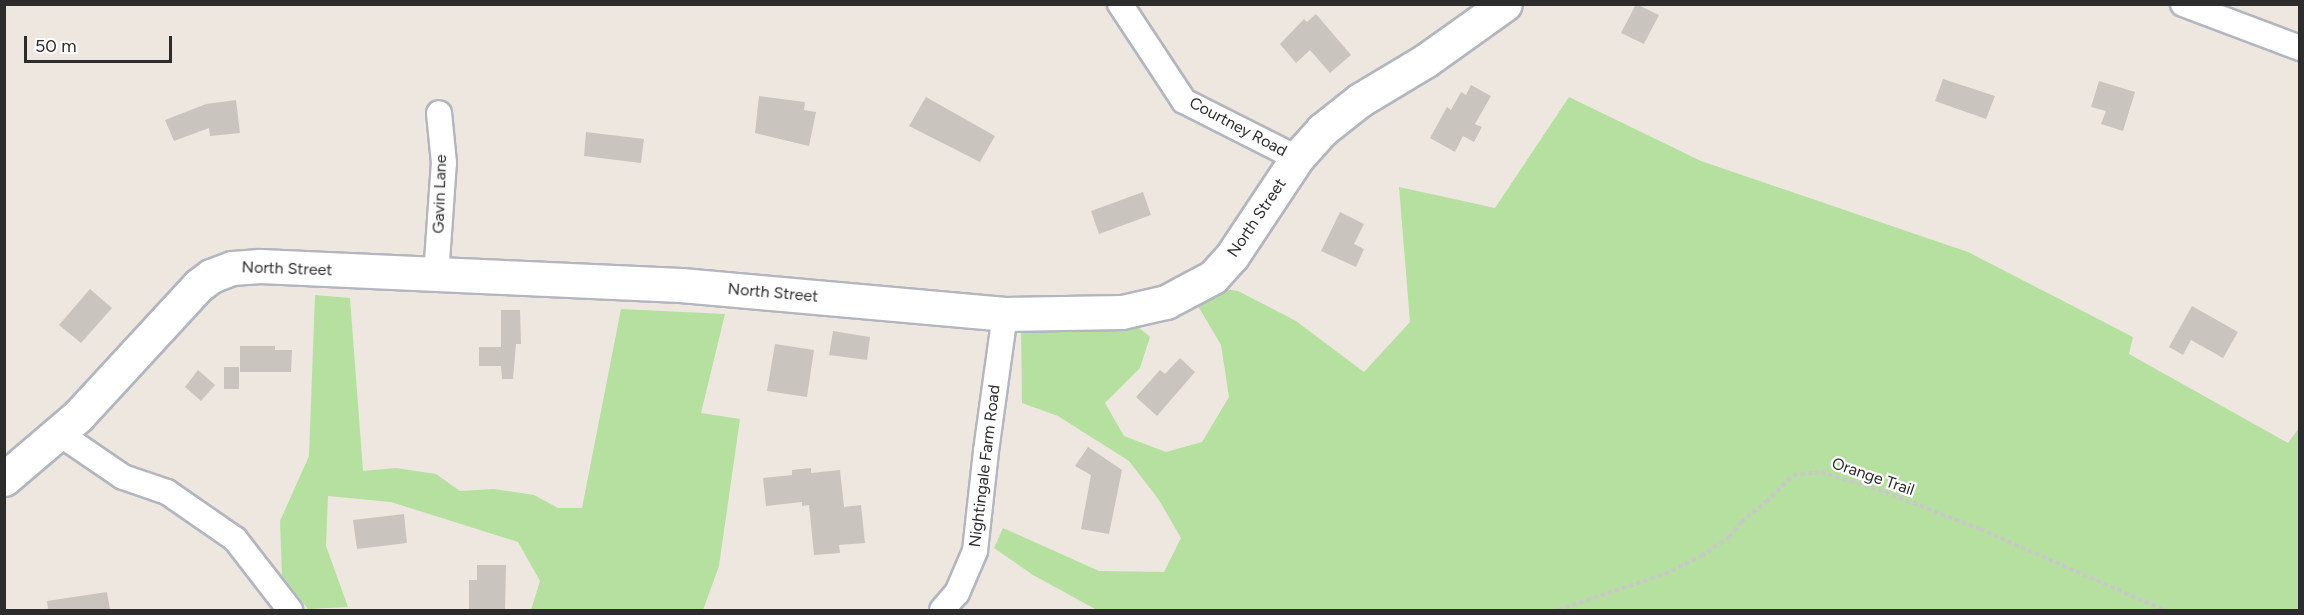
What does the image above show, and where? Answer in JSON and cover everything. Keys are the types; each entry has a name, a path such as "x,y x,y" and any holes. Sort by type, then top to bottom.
{"street":[{"name":"Courtney Road","path":"1120,4 1184,101 1297,158"},
{"name":"North Street","path":"4,479 60,434 211,276 232,268 260,266 436,276 681,285 1005,314 1122,312 1166,302 1213,277 1232,256 1297,158 1322,130 1360,100 1425,61 1505,4"},
{"path":"2184,4 2300,48"},
{"name":"Gavin Lane","path":"436,276 444,163 439,113"},
{"name":"Nightingale Farm Road","path":"942,610 957,593 975,551 1005,314"},
{"path":"60,434 123,477 167,492 235,539 290,610"}],"path":[{"name":"Orange Trail","path":"1558,610 1665,574 1701,556 1730,537 1741,522 1766,502 1793,475 1821,472 1886,492 1980,529 2164,610"}],"green space":[{"path":"1569,97 1701,161 1968,252 2133,337 2129,354 2288,443 2299,428 2299,610 1097,610 1033,575 994,548 1003,528 1099,571 1164,572 1181,538 1159,500 1129,461 1058,416 1022,403 1021,326 1130,320 1150,337 1140,368 1105,403 1124,436 1166,452 1202,442 1229,397 1221,345 1198,306 1212,287 1238,291 1296,321 1364,372 1410,322 1399,187 1495,208"},
{"path":"315,295 350,298 363,471 396,468 436,474 460,491 494,489 534,495 558,508 582,508 621,309 725,314 701,413 740,419 719,566 703,610 531,610 540,581 518,542 391,502 328,496 326,546 348,607 308,609 282,575 280,521 309,456"}],"building":[{"path":"1636,4 1659,15 1644,44 1621,33"},
{"path":"1316,14 1351,55 1330,73 1310,50 1296,63 1280,44 1304,19 1307,22"},
{"path":"1943,79 1995,96 1986,119 1935,101"},
{"path":"2099,81 2135,92 2123,131 2101,124 2106,111 2091,107"},
{"path":"1471,85 1491,96 1475,124 1482,127 1474,142 1463,136 1455,152 1430,138 1447,107 1451,110 1461,92 1466,95"},
{"path":"759,96 805,102 804,110 816,112 809,146 755,133"},
{"path":"926,97 995,136 980,162 909,126"},
{"path":"236,100 240,133 210,136 209,128 174,141 165,120 206,104"},
{"path":"586,132 644,139 641,163 584,156"},
{"path":"1143,192 1151,215 1099,234 1091,211"},
{"path":"1340,212 1364,224 1354,244 1364,249 1356,267 1321,251"},
{"path":"90,289 112,308 81,343 59,325"},
{"path":"2192,306 2238,332 2223,358 2191,340 2183,355 2169,347"},
{"path":"501,310 520,310 521,344 516,344 513,379 502,379 501,366 479,366 479,347 501,347"},
{"path":"833,331 870,337 867,360 829,355"},
{"path":"775,344 814,350 807,397 767,391"},
{"path":"240,346 275,346 275,350 292,350 291,372 240,372"},
{"path":"1180,358 1195,372 1157,416 1136,397 1160,370 1165,374"},
{"path":"224,367 239,367 239,389 224,389"},
{"path":"198,370 215,385 201,401 185,387"},
{"path":"1088,447 1122,470 1109,534 1081,529 1091,475 1075,466"},
{"path":"811,468 811,473 840,470 844,507 861,505 865,543 839,545 840,553 814,555 809,505 802,506 802,502 766,506 763,478 792,475 792,470"},
{"path":"404,514 407,543 357,549 353,520"},
{"path":"477,565 506,565 505,610 469,610 469,580 477,580"},
{"path":"107,592 110,610 48,610 47,601"}]}
